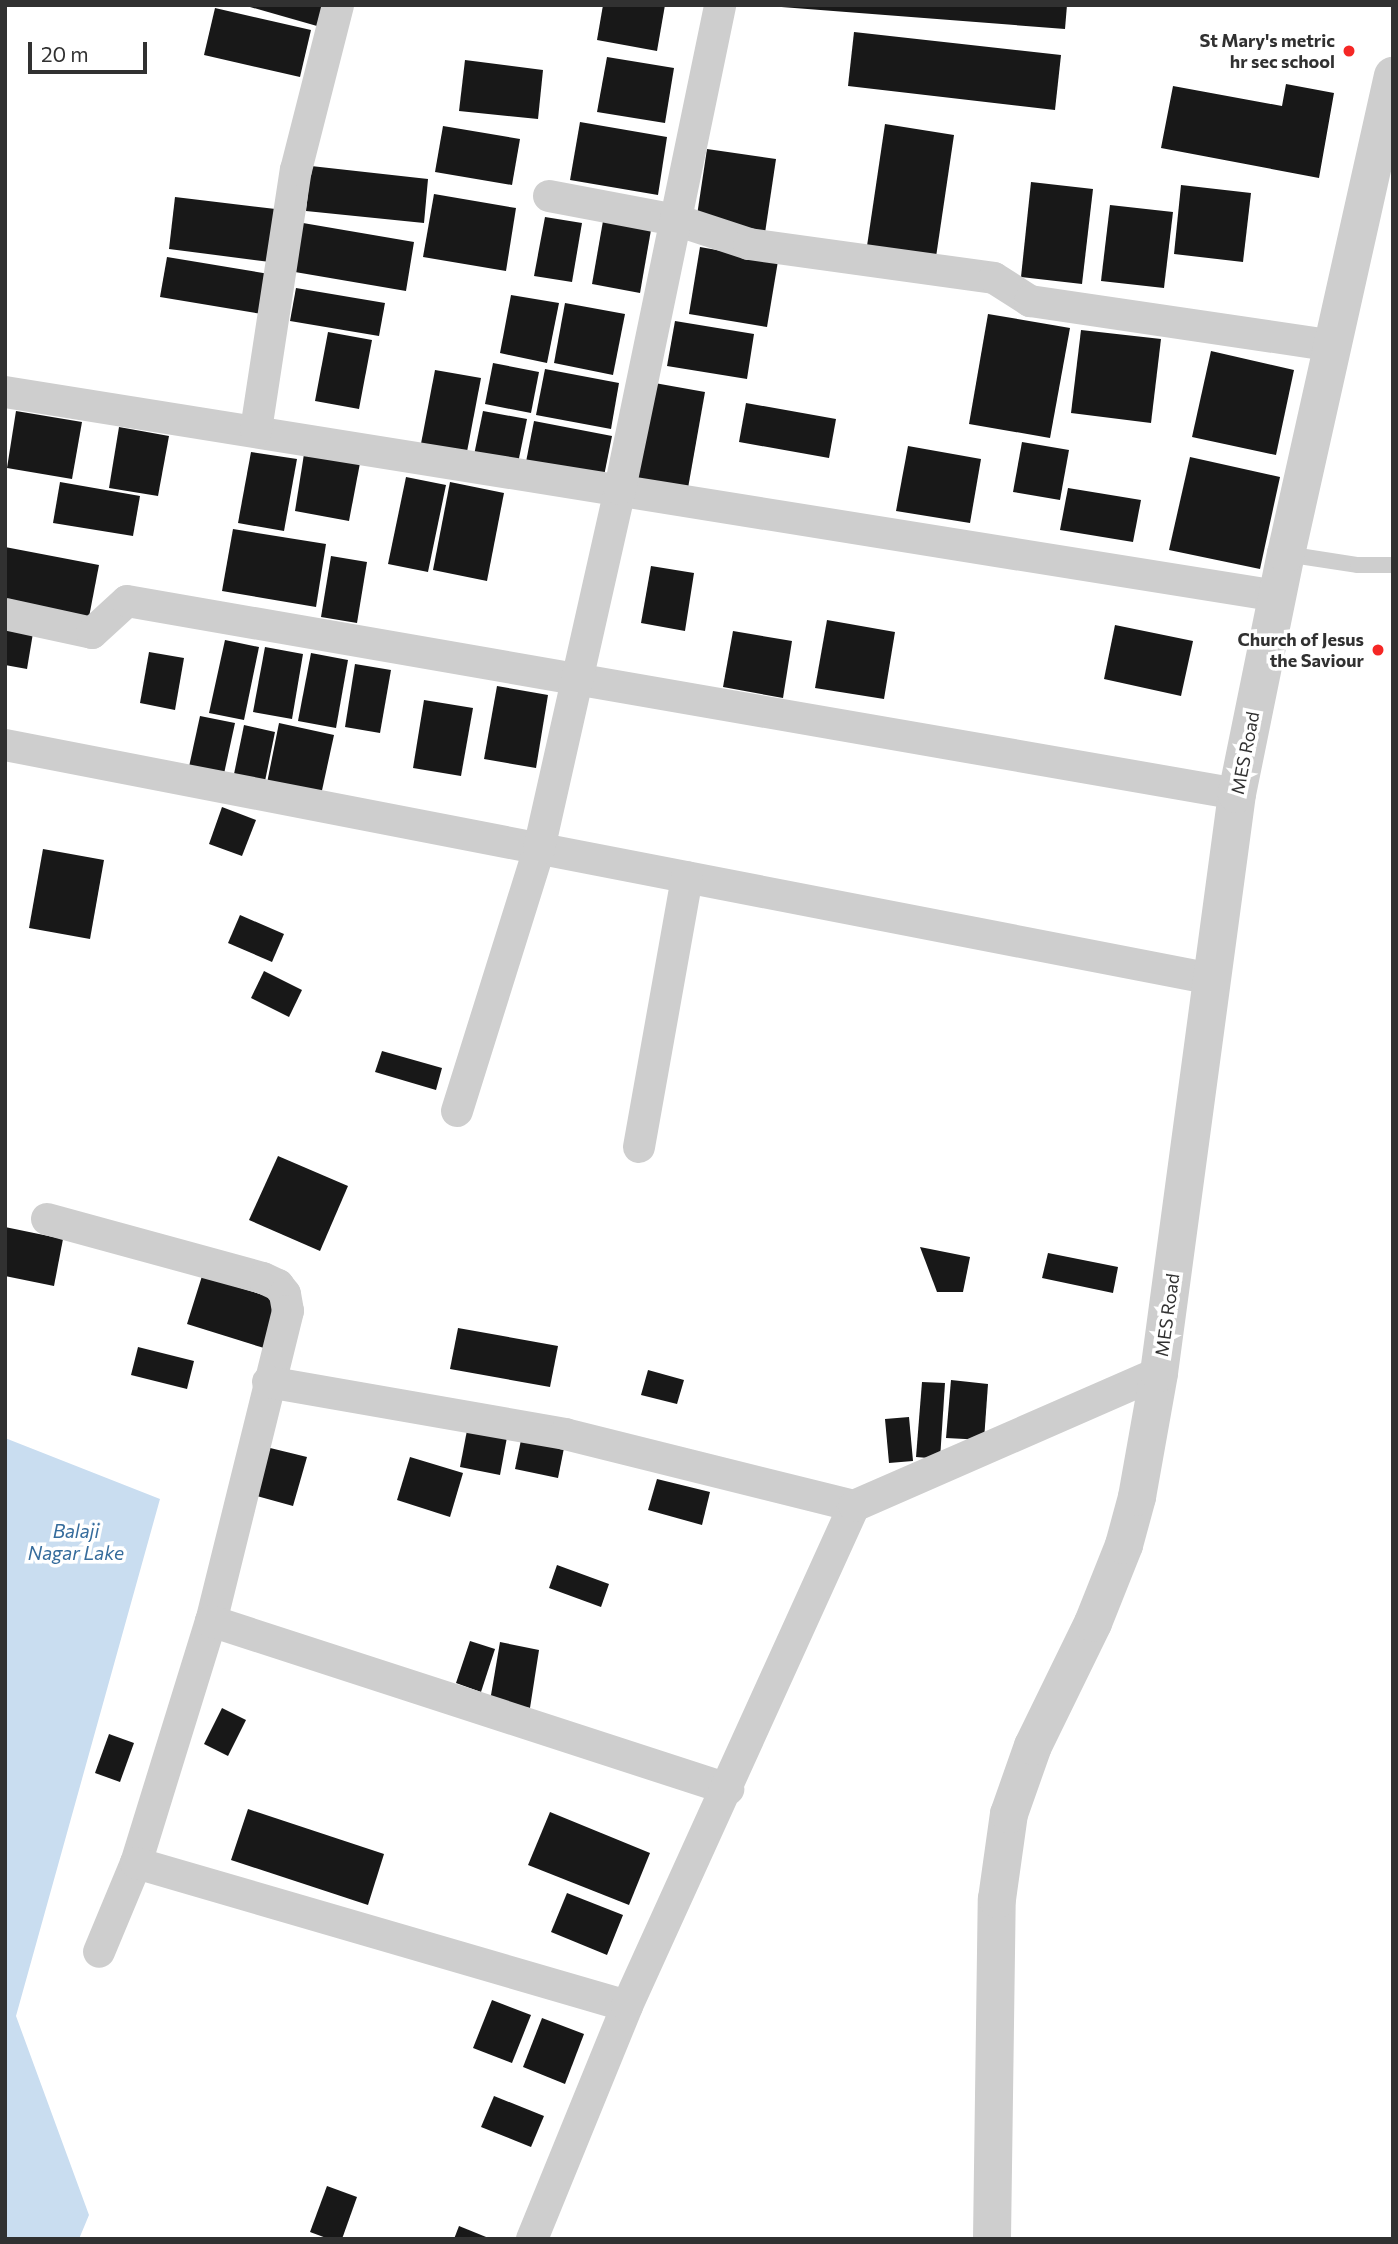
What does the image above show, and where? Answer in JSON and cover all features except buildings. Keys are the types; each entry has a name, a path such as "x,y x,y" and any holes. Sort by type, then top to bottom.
{"street":[{"path":"256,430 296,170 338,5"},
{"path":"457,1111 539,849 620,489 720,5"},
{"name":"MES Road","path":"992,2239 997,1899 1009,1814 1033,1746 1093,1623 1124,1545 1159,1373 1237,794 1286,554 1393,76"},
{"path":"549,196 676,220 749,244 994,278 1030,301 1334,346"},
{"path":"5,391 1277,596"},
{"path":"5,614 92,633 127,601 578,677 1237,794"},
{"path":"5,745 1212,979"},
{"path":"639,1147 687,877"},
{"path":"47,1219 263,1278 278,1285 285,1294 288,1311 268,1382 211,1621 136,1863 99,1952"},
{"path":"268,1382 565,1434 854,1506 1159,1373"},
{"path":"532,2239 627,2006 728,1789 854,1506"},
{"path":"211,1621 728,1789"},
{"path":"136,1863 627,2006"}],"lane":[{"path":"1286,554 1357,565 1393,565"}],"water":[{"name":"Balaji Nagar Lake","path":"5,1438 160,1499 16,2016 89,2215 79,2239 5,2239"}],"place":[{"name":"St Mary's metric hr sec school","path":"1349,51"},
{"name":"Church of Jesus the Saviour","path":"1378,650"}]}
